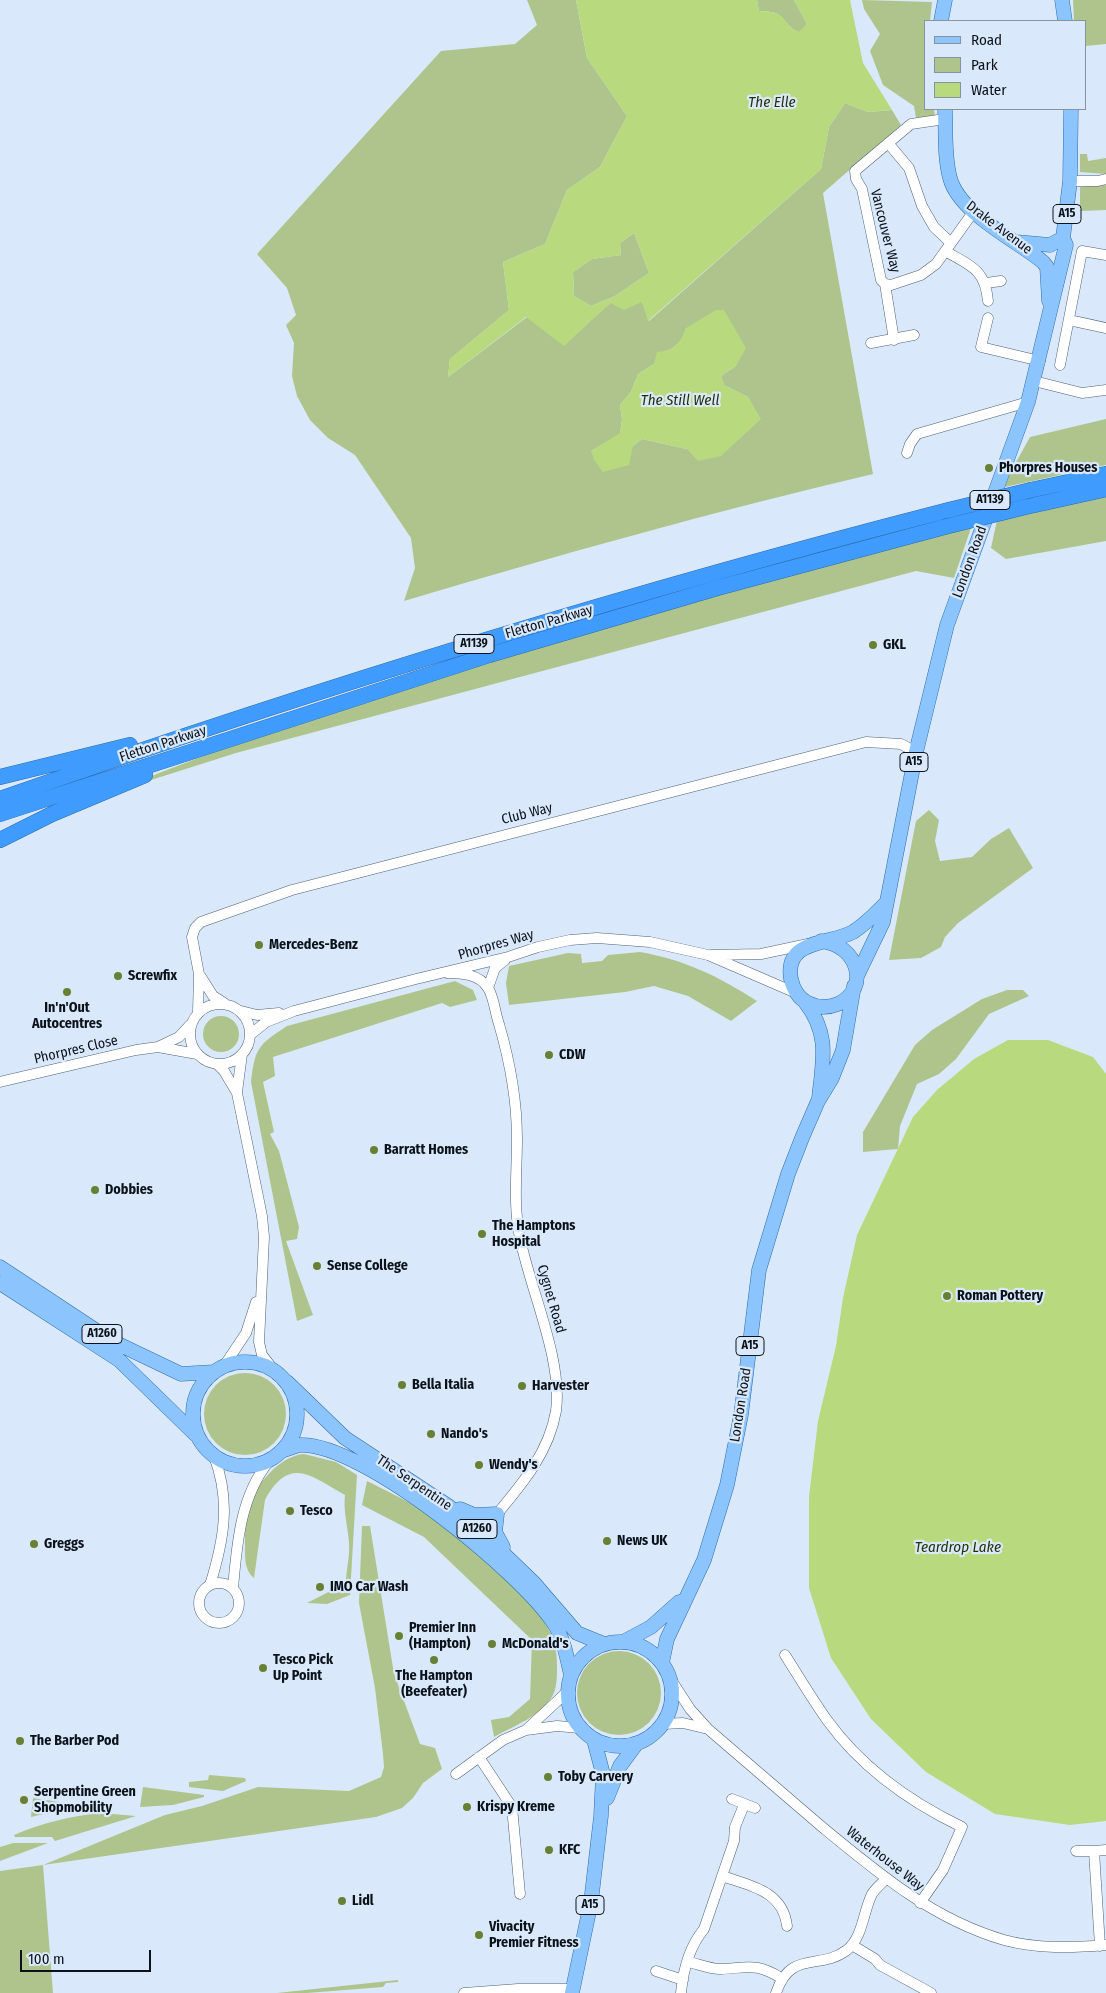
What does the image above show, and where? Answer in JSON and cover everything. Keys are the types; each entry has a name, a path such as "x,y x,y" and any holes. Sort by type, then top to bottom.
{"highway":[{"name":"Fletton Parkway","path":"0,799 242,718 532,627 815,545 949,510 1106,474"},
{"name":"Fletton Parkway","path":"0,814 489,655 717,588 944,527 1106,489"},
{"path":"0,777 242,718"},
{"path":"0,840 52,814 248,732"}],"main road":[{"path":"941,20 945,0"},
{"path":"1063,1 1065,20"},
{"name":"London Road","path":"662,1663 666,1639 704,1560 728,1485 741,1416 759,1270 788,1174 818,1101 832,1078 843,1050 855,981 883,922 916,752 947,625 1028,402 1040,361 1048,316 1066,245 1063,238 1070,181 1071,110"},
{"name":"Drake Avenue","path":"945,114 947,162 950,180 958,197 1047,267 1049,288 1048,316"},
{"path":"1016,242 1050,245 1063,238"},
{"path":"816,942 837,938 854,931 869,921 888,901"},
{"path":"816,942 832,942 842,947 853,960 855,981"},
{"name":"A15","path":"816,942 803,948 792,965 790,974 800,997 823,1007 833,1006 850,994 855,981"},
{"name":"London Road","path":"800,997 817,1020 823,1043 818,1101"},
{"name":"A1260","path":"0,1267 112,1341 181,1374 219,1369"},
{"name":"A1260","path":"0,1283 119,1360 198,1438"},
{"path":"0,1288 16,1293"},
{"path":"249,1362 273,1369 287,1382 296,1403 296,1425 291,1439 282,1451 269,1461 255,1466 240,1466 226,1463 214,1456 198,1438 193,1424 196,1395 203,1382 219,1369 249,1362"},
{"name":"The Serpentine","path":"287,1382 345,1438 447,1505 507,1555 577,1633 604,1644"},
{"name":"The Serpentine","path":"282,1451 300,1445 340,1455 378,1474 441,1514 513,1576 555,1624 562,1639 571,1675"},
{"path":"447,1505 474,1515 497,1514 495,1532 507,1555"},
{"name":"London Road","path":"623,1642 664,1618 688,1592"},
{"path":"623,1642 638,1645 652,1652 662,1663 670,1678 672,1694 670,1710 663,1724 652,1736 637,1744 615,1746 594,1740 580,1728 573,1717 568,1692 571,1675 584,1656 604,1644 623,1642"},
{"name":"A15","path":"573,1991 591,1902 601,1816 603,1774 594,1740"},
{"name":"A15","path":"601,1816 620,1766 637,1744"}],"street":[{"name":"Vancouver Way","path":"945,114 911,124 855,171 856,179 862,189 882,280 885,284 891,285 922,275 936,264 974,211"},
{"path":"888,143 909,168 922,206 934,227 948,247 977,270 986,283 988,301"},
{"path":"1070,181 1098,181 1106,179"},
{"path":"1060,365 1082,251 1106,255"},
{"path":"986,283 1001,281"},
{"path":"885,284 894,340"},
{"path":"988,318 981,347 1040,361"},
{"path":"1069,320 1106,328"},
{"path":"871,343 914,335"},
{"path":"1034,381 1082,394 1106,390"},
{"path":"907,453 910,444 917,434 1028,402"},
{"name":"Club Way","path":"198,1012 199,974 192,936 195,928 202,922 292,890 866,742 901,744 916,752"},
{"name":"Phorpres Way","path":"250,1035 266,1022 294,1011 570,940 619,938 650,942 708,955 800,997"},
{"name":"Phorpres Way","path":"708,955 762,954 816,942"},
{"path":"416,979 433,971 499,954 518,952"},
{"path":"447,973 465,974 475,977 488,988 495,968 508,957"},
{"name":"Club Way","path":"199,974 213,996 225,1004"},
{"name":"Cygnet Road","path":"488,988 510,1064 516,1104 515,1194 520,1236 532,1290 552,1356 558,1388 551,1432 541,1456 516,1492 497,1514"},
{"path":"237,1093 242,1054 250,1035 246,1018 241,1012 225,1004 216,1003 198,1012 190,1024 190,1040 196,1054 202,1059 217,1064 224,1070 237,1093 262,1216 264,1237 259,1342 262,1355 273,1369"},
{"name":"Phorpres Way","path":"241,1012 257,1015 294,1011"},
{"name":"Phorpres Close","path":"0,1082 78,1062 158,1047 179,1037 190,1024"},
{"name":"Phorpres Close","path":"158,1047 196,1054"},
{"path":"217,1064 235,1060 242,1054"},
{"path":"219,1369 246,1333 255,1310 262,1272"},
{"path":"214,1456 223,1480 224,1522 220,1552 210,1585 202,1594 200,1604 206,1617 216,1622 228,1620 236,1613 238,1598 233,1588 244,1509 259,1473 269,1461"},
{"path":"210,1585 222,1583 233,1588"},
{"path":"785,1661 828,1721 862,1759 912,1800 962,1827 948,1862 920,1903"},
{"name":"Waterhouse Way","path":"670,1678 690,1709 708,1730 885,1880 920,1903 964,1926 1006,1940 1062,1949 1103,1946"},
{"path":"526,1730 568,1692"},
{"name":"Waterhouse Way","path":"663,1724 683,1723 708,1730"},
{"path":"456,1774 503,1740 526,1730 557,1726 580,1728"},
{"path":"479,1757 512,1807 520,1894"},
{"path":"732,1799 755,1808"},
{"path":"682,1993 683,1980 694,1941 704,1929 734,1841 736,1826 744,1805"},
{"path":"1076,1852 1106,1850"},
{"path":"1094,1851 1103,1946"},
{"path":"722,1876 758,1885 773,1897 785,1913 787,1926"},
{"path":"776,1993 781,1978 800,1964 836,1957 852,1945 873,1894 885,1880"},
{"path":"852,1945 875,1959 902,1981 932,1993"},
{"path":"688,1962 717,1969 753,1965 768,1969 781,1978"},
{"path":"656,1971 683,1980"},
{"path":"464,1993 518,1988 573,1991"}],"green space":[{"path":"527,0 576,0 587,58 627,116 600,167 567,190 545,244 503,262 509,310 450,359 448,377 527,317 564,345 610,303 642,302 649,321 821,169 829,127 845,103 868,112 892,110 901,125 823,193 873,474 637,534 404,601 415,568 411,538 355,455 328,438 310,420 297,396 292,376 294,343 286,325 296,315 287,288 257,254 441,51 515,44 537,25","holes":["686,328 736,366 721,376 724,385 748,397 760,419 742,434 687,449 642,439 633,446 591,451 620,434 622,419 620,405 631,392 638,374 654,364 683,339"]},
{"path":"757,0 794,0 807,24 800,33 793,29 780,15 759,11"},
{"path":"862,0 932,2 930,20 924,20 924,110 934,110 935,116 916,118 914,106 883,85 870,51 880,34 864,9"},
{"path":"1073,0 1106,0 1106,44 1086,46 1086,20 1074,20"},
{"path":"1080,154 1087,154 1088,161 1106,158 1106,174 1080,172"},
{"path":"1106,184 1106,210 1080,211 1080,187"},
{"path":"634,233 649,273 615,296 591,306 574,296 573,272 592,259 621,255 620,243"},
{"path":"1106,419 1106,465 1005,487 1010,473 1030,437"},
{"path":"1106,494 1106,541 1006,559 991,548 997,520"},
{"path":"972,525 954,578 916,571 236,753 107,794 263,734 422,682 695,602"},
{"path":"929,810 939,820 935,841 940,861 972,857 991,839 1009,828 1033,868 958,923 945,937 941,947 921,958 889,960 916,821"},
{"path":"640,952 687,964 729,984 757,1001 731,1021 688,996 654,986 625,992 509,1005 506,983 509,966 568,953 581,954 582,963 602,961 608,955"},
{"path":"455,981 473,990 477,1000 450,1007 442,1003 273,1057 275,1076 263,1082 274,1132 270,1134 279,1151 299,1227 297,1239 286,1241 313,1315 297,1321 251,1082 257,1054 264,1043 287,1026"},
{"path":"1007,990 1023,990 1029,996 989,1014 956,1059 939,1074 917,1084 900,1126 898,1149 863,1152 863,1132 915,1045 932,1030 982,999"},
{"path":"221,1016 233,1022 239,1034 233,1046 221,1052 209,1046 203,1034 209,1022"},
{"path":"245,1373 261,1376 274,1385 283,1398 286,1414 283,1430 274,1443 261,1452 245,1455 229,1452 216,1443 207,1430 204,1414 207,1398 216,1385 229,1376"},
{"path":"304,1454 336,1462 357,1475 350,1595 327,1604 307,1603 346,1583 349,1543 345,1495 322,1482 312,1477 293,1473 283,1477 274,1486 265,1500 254,1578 248,1571 246,1563 246,1521 251,1498 278,1465 295,1456"},
{"path":"367,1481 420,1509 466,1543 516,1587 542,1619 551,1634 555,1646 557,1679 552,1697 533,1716 494,1737 491,1720 509,1717 530,1699 532,1640 424,1537 362,1505"},
{"path":"362,1526 370,1526 394,1674 420,1744 435,1748 442,1769 423,1783 413,1798 402,1808 376,1817 43,1865 165,1815 202,1806 258,1787 349,1791 381,1777 384,1767 375,1688 359,1603"},
{"path":"619,1651 642,1658 654,1670 661,1693 654,1716 642,1728 619,1735 596,1728 584,1716 577,1693 584,1670 596,1658"},
{"path":"209,1775 245,1778 246,1781 223,1791 189,1787 189,1782 208,1780"},
{"path":"143,1787 204,1795 204,1797 173,1805 140,1807"},
{"path":"33,1798 80,1805 31,1817"},
{"path":"100,1813 136,1816 55,1841 52,1837 15,1837 14,1835 56,1821"},
{"path":"13,1843 48,1843 0,1861 0,1847"},
{"path":"43,1865 53,1993 0,1993 0,1871"},
{"path":"398,1980 398,1982 386,1983 383,1987 307,1993 277,1993"}],"water":[{"name":"The Elle","path":"576,0 757,0 759,11 776,13 784,18 793,29 799,32 807,24 794,0 850,0 863,63 892,110 868,112 845,103 829,127 821,169 648,321 642,302 624,310 610,303 564,346 526,317 448,377 450,359 509,310 503,262 545,244 567,190 600,167 627,116 587,58","holes":["634,233 649,273 615,296 591,306 574,296 573,272 592,259 621,255 620,243"]},
{"name":"The Still Well","path":"716,310 724,310 746,348 736,366 721,376 724,385 748,397 761,419 721,456 698,461 687,449 642,439 633,446 629,465 603,472 594,460 591,451 620,433 622,419 620,405 631,392 638,374 654,364 657,352 668,350 676,345 682,338 686,328"},
{"name":"Teardrop Lake","path":"1008,1040 1048,1040 1093,1057 1106,1074 1106,1821 1070,1825 995,1814 926,1772 871,1719 831,1658 809,1588 809,1497 818,1421 836,1346 843,1298 857,1235 913,1117 937,1090 974,1059"}],"place":[{"name":"Phorpres Houses","path":"989,468"},
{"name":"GKL","path":"873,645"},
{"name":"Mercedes-Benz","path":"259,945"},
{"name":"Screwfix","path":"118,976"},
{"name":"In'n'Out Autocentres","path":"67,992"},
{"name":"CDW","path":"549,1055"},
{"name":"Barratt Homes","path":"374,1150"},
{"name":"Dobbies","path":"95,1190"},
{"name":"The Hamptons Hospital","path":"482,1234"},
{"name":"Sense College","path":"317,1266"},
{"name":"Roman Pottery","path":"947,1296"},
{"name":"Bella Italia","path":"402,1385"},
{"name":"Harvester","path":"522,1386"},
{"name":"Nando's","path":"431,1434"},
{"name":"Wendy's","path":"479,1465"},
{"name":"Tesco","path":"290,1511"},
{"name":"News UK","path":"607,1541"},
{"name":"Greggs","path":"34,1544"},
{"name":"IMO Car Wash","path":"320,1587"},
{"name":"Premier Inn (Hampton)","path":"399,1636"},
{"name":"McDonald's","path":"492,1644"},
{"name":"The Hampton (Beefeater)","path":"434,1660"},
{"name":"Tesco Pick Up Point","path":"263,1668"},
{"name":"The Barber Pod","path":"20,1741"},
{"name":"Toby Carvery","path":"548,1777"},
{"name":"Serpentine Green Shopmobility","path":"24,1800"},
{"name":"Krispy Kreme","path":"467,1807"},
{"name":"KFC","path":"549,1850"},
{"name":"Lidl","path":"342,1901"},
{"name":"Vivacity Premier Fitness","path":"479,1935"}]}
